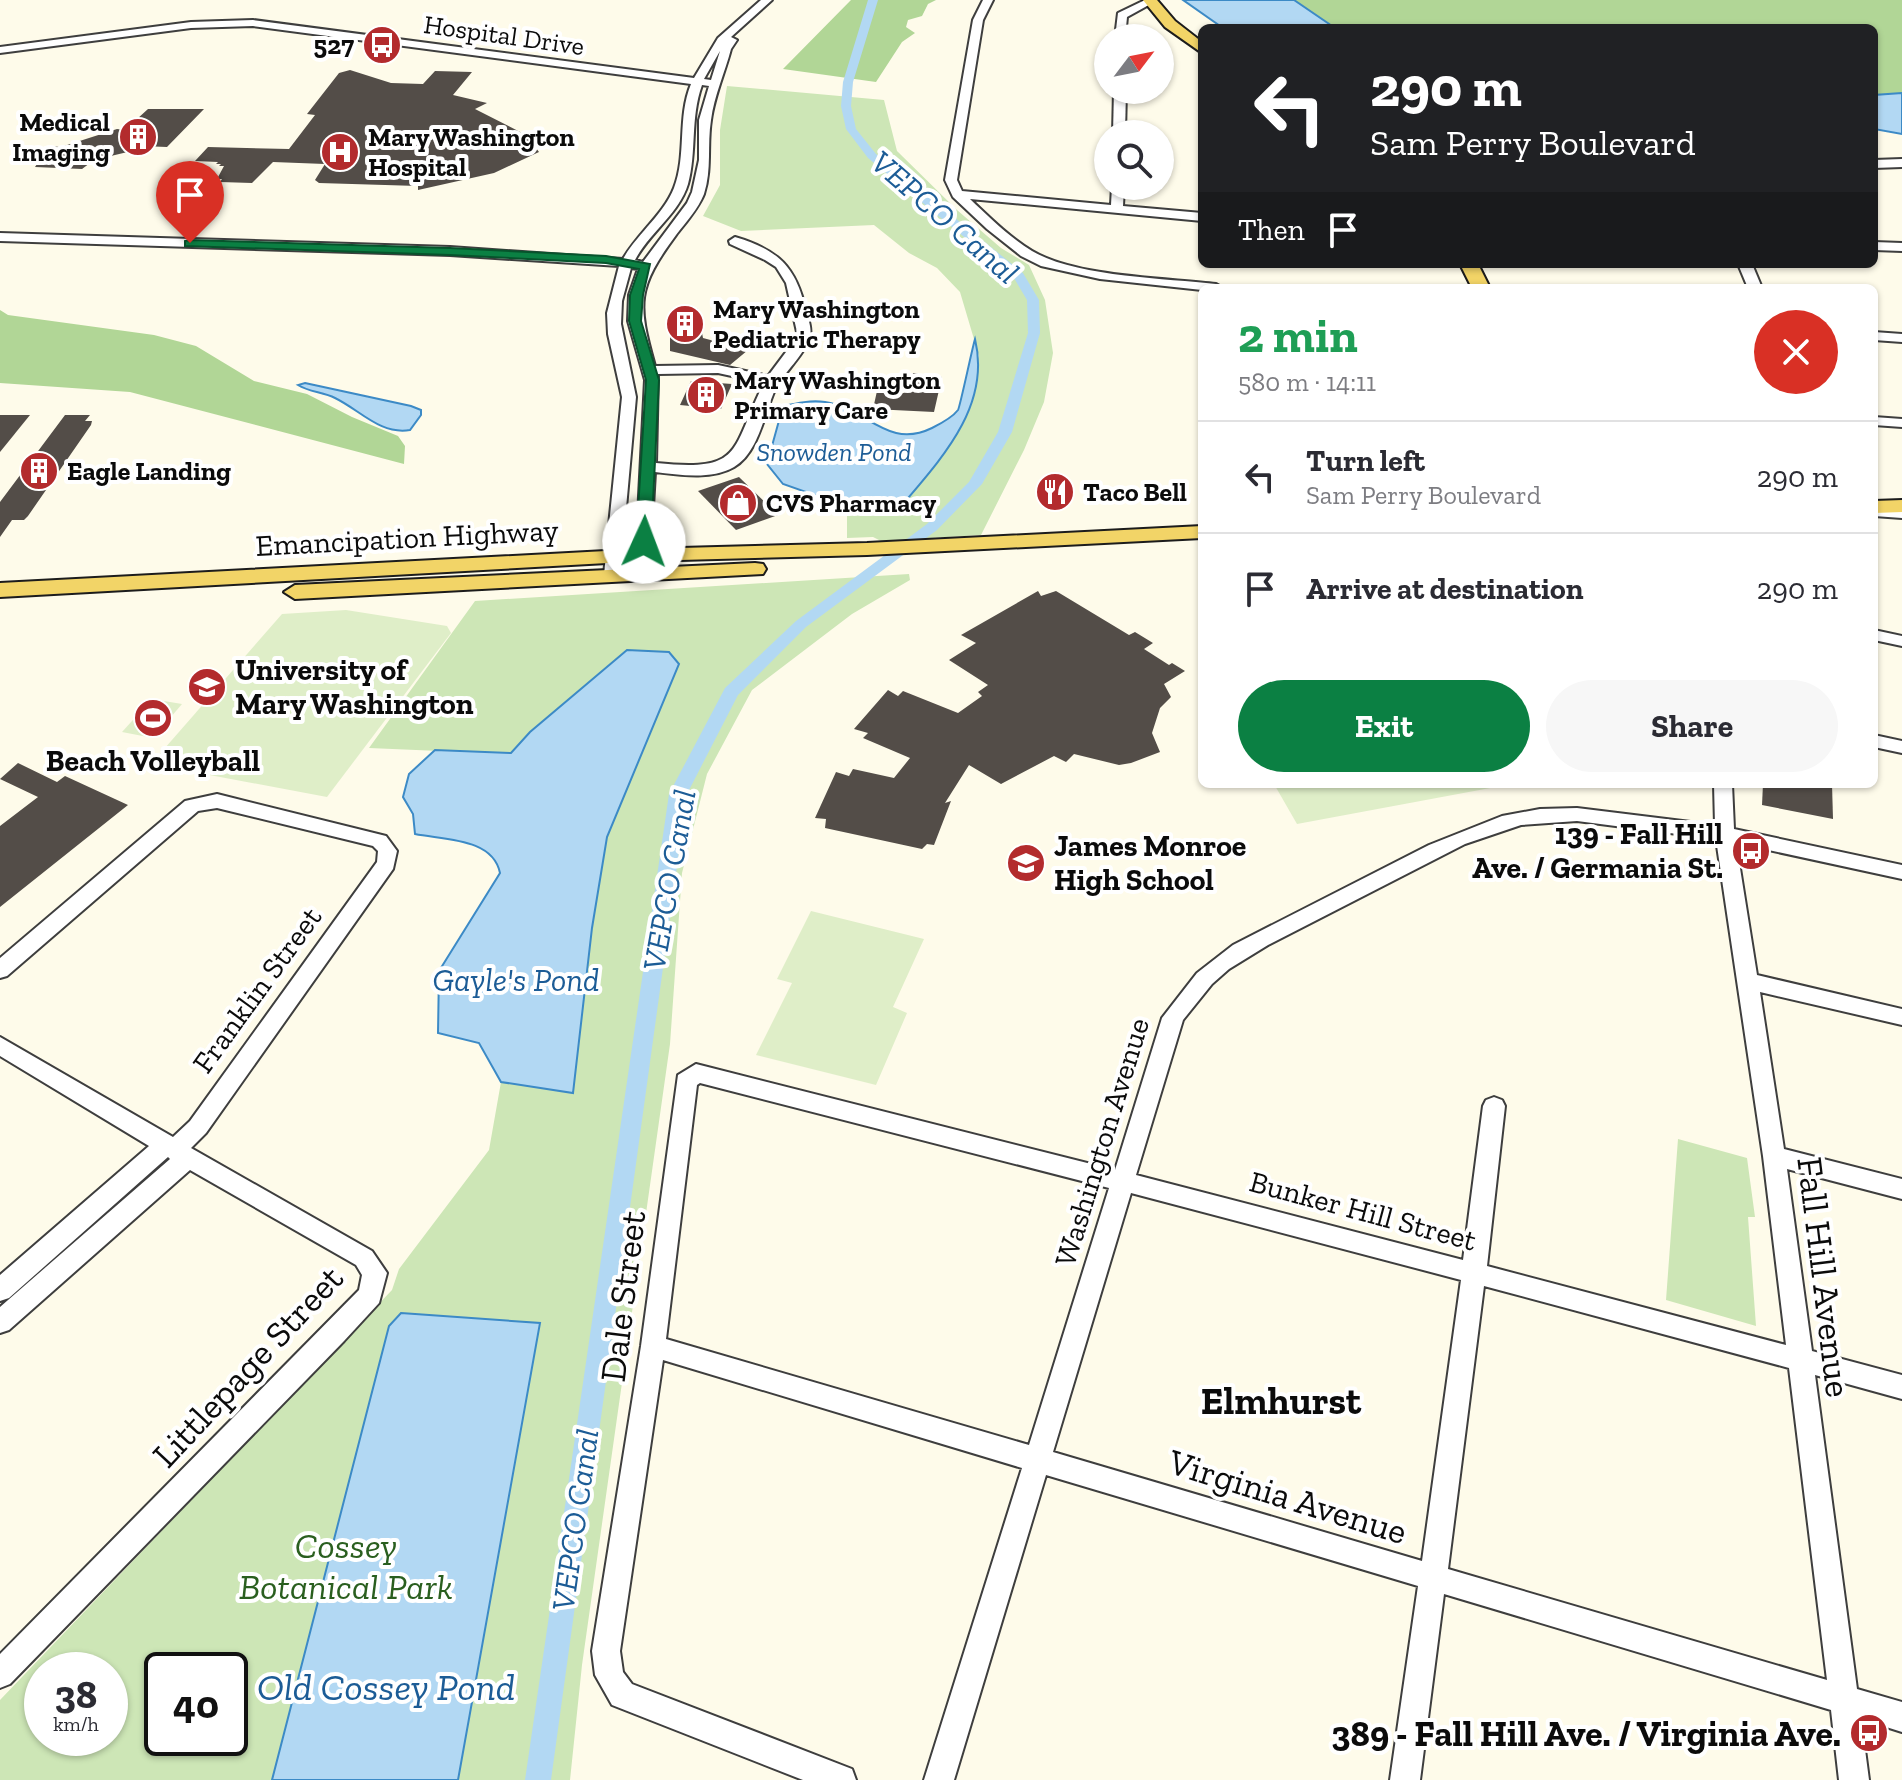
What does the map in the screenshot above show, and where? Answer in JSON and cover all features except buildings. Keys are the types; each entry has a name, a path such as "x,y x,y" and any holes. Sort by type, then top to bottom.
{"main road":[{"path":"1150,0 1170,24 1198,46"},
{"path":"1878,509 1902,506"},
{"name":"Emancipation Highway","path":"643,564 843,566 950,552 1198,532"},
{"name":"Emancipation Highway","path":"0,606 867,549 950,552 1198,547"},
{"name":"Emancipation Highway","path":"0,590 613,566"}],"street":[{"path":"613,566 629,397 628,378 613,316 623,269 681,187 688,113 697,83 721,39 736,23 767,0"},
{"path":"643,564 653,404 651,370 635,321 636,295 646,266 693,204 698,192 705,160 705,120 726,49 735,34 777,0"},
{"path":"988,0 978,20 951,180 957,194 1026,253 1046,263 1100,275 1198,286"},
{"path":"1121,24 1122,15 1150,0"},
{"name":"Hospital Drive","path":"0,50 191,25 253,23 716,84"},
{"path":"1878,164 1902,163"},
{"path":"957,194 1198,217"},
{"path":"1117,200 1117,208"},
{"path":"0,237 450,251 623,269"},
{"path":"648,467 684,470 718,468 732,462 752,429 772,381 803,339 792,279 782,263 735,241"},
{"path":"0,246 445,261 602,270 646,266"},
{"path":"1878,246 1902,247"},
{"path":"1878,254 1902,254"},
{"path":"1878,336 1902,338"},
{"path":"651,370 718,369 772,381"},
{"path":"1878,421 1902,423"},
{"path":"1878,510 1902,513"},
{"path":"1878,636 1902,641"},
{"path":"1878,742 1902,747"},
{"name":"Fall Hill Avenue","path":"1723,788 1725,833 1774,1156 1854,1780"},
{"name":"Franklin Street","path":"0,970 192,806 201,802 217,801 379,841 388,851 386,864 198,1127 0,1322"},
{"name":"Washington Avenue","path":"939,1780 1173,1018 1202,978 1237,952 1417,861 1504,822 1539,815 1597,815 1725,833 1902,872"},
{"path":"1747,981 1902,1017"},
{"path":"0,1045 176,1151"},
{"name":"Dale Street","path":"808,1099 702,1073 690,1076 686,1081 653,1346 606,1651 606,1668 612,1683 622,1695 841,1780"},
{"name":"Bunker Hill Street","path":"808,1099 1902,1387"},
{"path":"1405,1780 1494,1106"},
{"name":"Franklin Street","path":"0,1290 176,1151"},
{"name":"Littlepage Street","path":"0,1674 335,1333 370,1295 374,1284 375,1273 364,1258 176,1151"},
{"path":"1774,1156 1902,1189"},
{"name":"Virginia Avenue","path":"653,1346 1902,1717"}],"green space":[{"path":"851,0 936,0 928,4 922,16 908,20 906,27 915,33 902,42 876,82 783,69"},
{"path":"1294,0 1902,0 1902,93 1878,95 1878,24 1329,24"},
{"path":"727,86 884,100 897,151 1001,248 1029,265 1045,300 1053,353 1044,402 1024,450 981,535 881,541 873,537 847,538 847,514 903,503 942,457 979,356 960,292 937,268 909,253 874,225 741,231 703,216 720,185 720,130"},
{"path":"0,310 8,315 154,335 196,346 254,381 307,394 398,436 405,446 404,464 130,392 0,383"},
{"name":"Cossey Botanical Park","path":"909,574 910,580 852,614 752,690 707,774 682,873 670,1044 582,1665 570,1780 0,1780 0,1700 24,1675 24,1756 128,1756 128,1652 46,1652 392,1290 399,1269 489,1150 501,1082 573,1093 592,928 607,837 679,664 627,650 530,732 511,754 369,748 475,601"},
{"path":"346,610 447,626 451,633 327,797 151,764 282,614"},
{"name":"Beach Volleyball","path":"152,699 182,704 153,738 122,732"},
{"path":"1276,788 1490,788 1297,824"},
{"path":"811,911 924,939 893,1007 907,1013 876,1085 756,1055 792,983 777,979"},
{"path":"1678,1139 1747,1158 1755,1217 1748,1217 1756,1326 1666,1300"}],"water":[{"path":"1183,0 1294,0 1329,24 1217,24"},
{"path":"1902,93 1902,134 1878,130 1878,95"},
{"name":"Snowden Pond","path":"975,339 978,363 970,408 948,449 903,504 860,511 783,484 767,464 783,406 825,402 902,434 932,428 953,416 958,410"},
{"path":"305,383 411,406 421,410 421,415 410,430 389,429 335,398 298,385"},
{"name":"Gayle's Pond","path":"627,650 669,652 679,664 607,837 592,928 573,1093 501,1082 479,1043 438,1033 439,971 500,873 496,862 478,847 415,834 413,814 403,797 409,774 435,750 511,753 530,732"},
{"name":"Old Cossey Pond","path":"401,1313 540,1323 458,1780 272,1780 389,1326"}],"waterway":[{"name":"VEPCO Canal","path":"538,1780 678,794 731,692 801,624 932,527 975,484 1005,432 1034,333 1033,300 1019,276 872,156 851,129 846,106 848,82 873,0"}],"place":[{"name":"527","path":"382,45"},
{"name":"Medical Imaging","path":"138,137"},
{"name":"Mary Washington Hospital","path":"340,152"},
{"name":"Mary Washington Pediatric Therapy","path":"685,324"},
{"name":"Mary Washington Primary Care","path":"706,395"},
{"name":"Eagle Landing","path":"39,471"},
{"name":"Taco Bell","path":"1055,492"},
{"name":"CVS Pharmacy","path":"738,503"},
{"name":"University of Mary Washington","path":"207,687"},
{"name":"Beach Volleyball","path":"153,718"},
{"name":"139 - Fall Hill Ave. / Germania St.","path":"1751,851"},
{"name":"James Monroe High School","path":"1026,863"},
{"name":"389 - Fall Hill Ave. / Virginia Ave.","path":"1869,1733"}],"district":[{"name":"Elmhurst","path":"1281,1401"}],"route":[{"path":"190,243 450,251 606,260 646,266 636,295 635,321 651,370 653,404 644,542"}]}
